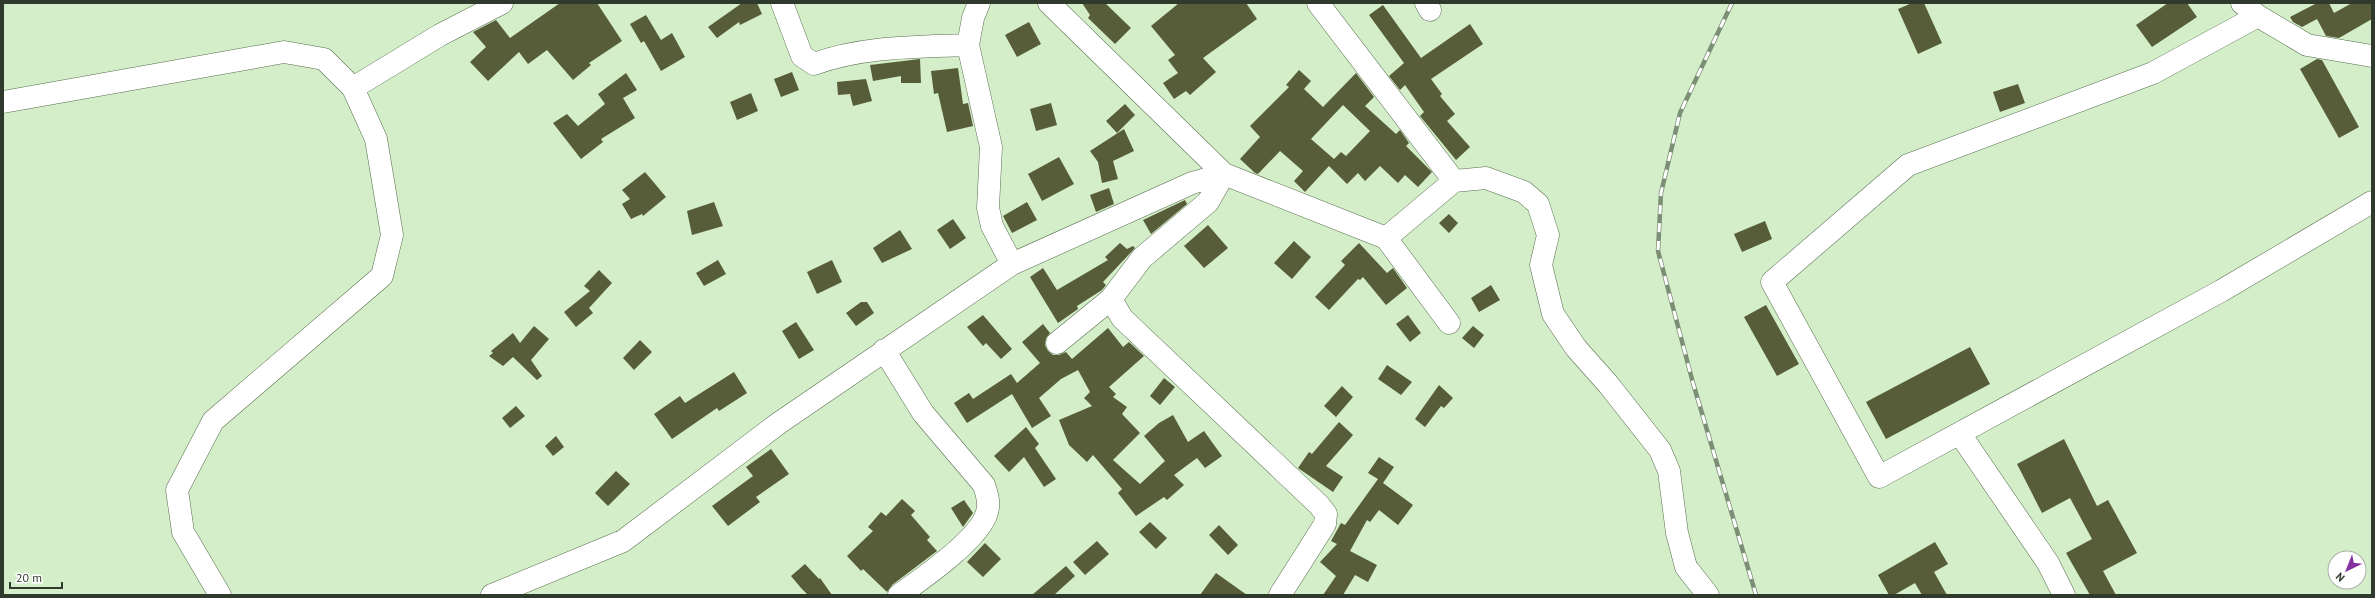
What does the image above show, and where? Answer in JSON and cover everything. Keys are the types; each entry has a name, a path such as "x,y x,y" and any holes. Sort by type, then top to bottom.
{"street":[{"path":"353,88 440,35 502,3"},
{"path":"782,3 802,56 814,64 832,57 890,49 968,45"},
{"path":"979,3 973,18 968,45 991,147 988,208 992,226 1012,264"},
{"path":"1049,3 1224,174 1386,238 1449,323"},
{"path":"1318,3 1454,181"},
{"path":"2372,56 2307,46 2250,10 2153,73 1908,165 1772,282 1879,477 2221,291 2372,202"},
{"path":"3,102 284,52 324,59 353,88 376,139 392,235 382,276 213,421 176,490 183,532 220,595"},
{"path":"492,595 624,541 779,423 1012,264 1192,183 1224,174"},
{"path":"1056,343 1111,299 1142,258 1208,202 1224,174"},
{"path":"1386,238 1454,181 1486,178 1524,192 1538,204 1548,235 1541,265 1553,314 1576,348 1608,384 1660,450 1669,471 1677,533 1686,567 1708,595"},
{"path":"1111,299 1122,318 1319,505 1326,514 1325,524 1280,595"},
{"path":"884,350 923,413 984,485 988,499 987,512 979,529 935,569 899,595"},
{"path":"1960,434 2048,563 2064,595"}],"building":[{"path":"560,3 597,3 622,41 589,63 591,65 573,80 547,50 528,64 519,52 488,81 470,62 486,47 473,32 496,20 510,38"},
{"path":"742,3 757,3 762,14 740,25 739,22 717,38 708,27"},
{"path":"1082,3 1105,3 1131,28 1115,44 1088,18 1090,15"},
{"path":"1179,3 1246,3 1257,19 1203,58 1216,72 1190,95 1186,91 1174,99 1163,83 1178,73 1168,60 1175,55 1151,26"},
{"path":"1912,3 1924,3 1942,43 1918,54 1898,9"},
{"path":"2168,3 2187,3 2197,17 2152,47 2136,25"},
{"path":"2317,3 2329,3 2334,13 2352,3 2372,3 2372,19 2339,38 2326,36 2317,19 2302,27 2293,22 2290,17"},
{"path":"1383,5 1421,58 1470,24 1483,44 1431,79 1442,94 1440,96 1455,114 1447,121 1470,147 1456,160 1420,116 1424,112 1405,85 1400,90 1389,76 1404,63 1369,15"},
{"path":"646,15 661,40 672,33 685,57 661,71 644,41 641,43 630,24"},
{"path":"1029,22 1041,44 1017,57 1005,35"},
{"path":"920,59 921,83 901,83 901,76 873,81 870,65"},
{"path":"2317,59 2322,60 2359,127 2339,138 2300,69"},
{"path":"958,68 963,104 968,103 973,126 947,132 938,93 934,94 931,71"},
{"path":"1299,70 1311,81 1304,89 1323,107 1356,73 1374,97 1365,106 1396,134 1400,130 1409,143 1406,146 1432,172 1418,187 1405,175 1398,183 1380,166 1365,181 1358,173 1347,184 1329,166 1305,192 1294,181 1303,171 1280,151 1258,174 1255,173 1240,159 1260,137 1250,126 1289,87 1286,85","holes":["1343,105 1370,131 1346,156 1341,152 1334,159 1311,139"]},
{"path":"792,72 799,90 781,97 774,79"},
{"path":"626,73 637,90 623,98 635,118 601,139 603,142 581,159 553,123 567,114 578,126 605,104 598,94"},
{"path":"866,79 872,101 853,106 850,94 838,95 837,82"},
{"path":"2018,84 2025,103 2000,112 1993,92"},
{"path":"751,93 758,111 737,120 730,102"},
{"path":"1051,103 1057,125 1036,131 1030,109"},
{"path":"1125,104 1135,115 1117,133 1106,121"},
{"path":"1124,129 1134,151 1113,161 1118,179 1102,183 1098,162 1090,151"},
{"path":"1059,157 1074,184 1042,201 1028,174"},
{"path":"645,172 666,197 643,216 642,214 631,219 622,204 630,199 622,190"},
{"path":"1109,188 1114,204 1096,212 1090,195"},
{"path":"1185,200 1187,204 1151,234 1143,220"},
{"path":"714,202 723,226 692,235 687,211"},
{"path":"1027,202 1037,220 1012,233 1003,216"},
{"path":"1449,214 1458,223 1449,233 1439,223"},
{"path":"953,219 966,238 950,249 937,230"},
{"path":"1765,221 1772,239 1742,252 1734,234"},
{"path":"1208,225 1228,248 1204,268 1184,246"},
{"path":"900,230 912,249 882,263 873,248"},
{"path":"1294,241 1311,257 1292,279 1274,263"},
{"path":"1120,243 1127,249 1133,246 1135,248 1103,282 1106,285 1102,290 1077,306 1078,309 1058,323 1030,277 1043,268 1057,290 1108,260 1105,257"},
{"path":"1359,243 1387,273 1393,268 1407,288 1386,305 1363,277 1360,280 1358,279 1329,310 1315,297 1345,265 1341,261"},
{"path":"718,260 726,274 704,286 696,273"},
{"path":"832,260 842,282 817,294 807,272"},
{"path":"599,270 612,283 589,308 593,313 576,327 564,312 590,291 584,286"},
{"path":"1491,285 1500,300 1479,312 1471,298"},
{"path":"861,302 867,302 874,313 856,326 846,313"},
{"path":"1766,305 1799,364 1777,376 1744,317"},
{"path":"983,315 1012,349 1001,359 986,343 983,346 967,327"},
{"path":"1408,315 1421,333 1410,342 1396,324"},
{"path":"796,322 814,350 799,359 782,331"},
{"path":"1043,324 1050,333 1046,338 1045,345 1048,351 1053,355 1059,355 1066,352 1072,359 1108,328 1123,347 1129,342 1144,356 1109,387 1116,394 1113,397 1127,407 1122,414 1140,433 1113,460 1140,484 1165,461 1144,436 1159,423 1173,415 1188,442 1204,431 1222,456 1205,468 1197,458 1174,475 1184,485 1167,500 1164,497 1136,516 1118,493 1122,489 1093,455 1087,462 1069,445 1059,420 1092,406 1084,398 1090,392 1078,370 1061,379 1039,398 1051,416 1032,428 1012,394 967,423 954,403 969,393 973,399 1011,374 1017,383 1040,363 1022,342"},
{"path":"534,326 549,339 531,360 542,376 537,380 513,357 503,366 489,356 493,353 491,351 513,333 520,343"},
{"path":"1473,326 1484,335 1474,348 1462,338"},
{"path":"640,340 652,352 634,370 623,358"},
{"path":"1970,347 1990,384 1886,439 1866,402"},
{"path":"1387,365 1412,382 1401,395 1378,379"},
{"path":"734,372 747,393 719,411 717,408 672,439 654,414 680,396 685,403"},
{"path":"1164,378 1175,387 1160,405 1150,396"},
{"path":"1439,385 1453,398 1444,408 1441,406 1425,427 1415,419"},
{"path":"1342,386 1353,397 1336,417 1324,406"},
{"path":"516,406 525,416 510,428 502,418"},
{"path":"1339,422 1353,435 1326,466 1343,477 1333,492 1298,468 1309,452 1312,454"},
{"path":"1026,427 1039,444 1035,448 1056,479 1044,487 1024,457 1009,472 994,456"},
{"path":"556,436 564,447 553,456 545,446"},
{"path":"2064,439 2097,506 2108,500 2137,553 2103,571 2116,595 2090,595 2066,553 2092,539 2070,498 2042,513 2017,464"},
{"path":"771,449 789,474 756,497 760,502 728,526 712,506 753,476 746,467"},
{"path":"1379,457 1394,467 1383,483 1413,505 1398,525 1379,510 1370,522 1367,520 1350,551 1377,565 1368,582 1355,575 1343,595 1323,595 1336,576 1320,562 1337,544 1331,541 1341,523 1345,525 1378,479 1368,473"},
{"path":"616,471 630,484 608,506 595,493"},
{"path":"902,499 915,511 911,515 930,537 927,540 937,551 892,585 887,592 863,569 861,571 847,556 873,531 868,527 881,512 886,516"},
{"path":"964,500 973,513 963,527 951,508"},
{"path":"1150,522 1167,538 1156,549 1139,532"},
{"path":"1219,525 1238,545 1228,555 1209,535"},
{"path":"1097,541 1109,554 1085,575 1073,562"},
{"path":"1935,542 1948,564 1934,572 1947,595 1922,595 1915,583 1894,595 1889,595 1878,575"},
{"path":"985,543 1001,559 983,577 967,562"},
{"path":"805,564 819,579 820,578 832,595 808,595 801,588 791,576"},
{"path":"1066,566 1075,576 1054,595 1032,595"},
{"path":"1216,573 1247,595 1200,595"}],"railway":[{"path":"1732,3 1680,113 1661,193 1658,251 1693,383 1756,595"}]}
